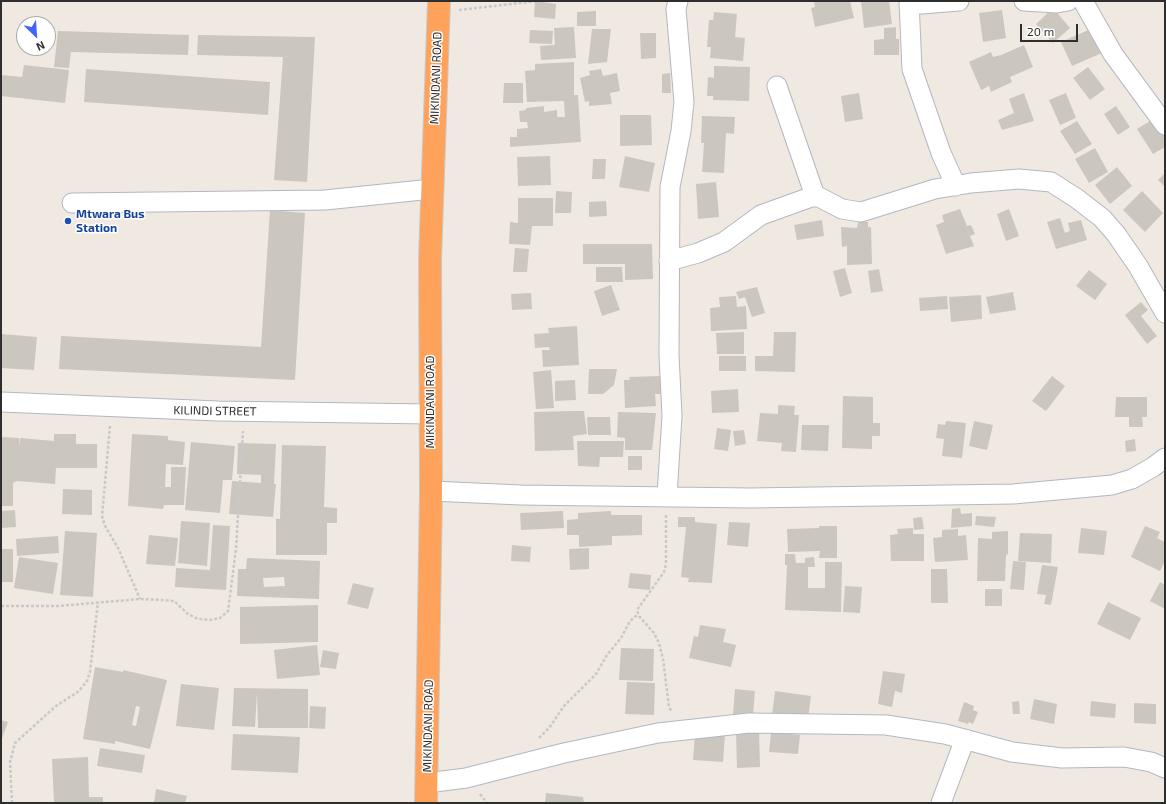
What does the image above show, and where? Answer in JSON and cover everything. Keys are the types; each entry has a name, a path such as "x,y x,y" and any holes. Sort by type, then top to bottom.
{"highway":[{"name":"MIKINDANI ROAD","path":"427,793 431,491 430,259 439,7"}],"street":[{"path":"668,496 672,416 669,355 670,187 681,131 684,102 676,9 678,1"},
{"path":"956,186 936,140 912,69 909,3 959,1"},
{"path":"1024,1 1057,3 1068,1"},
{"path":"1083,1 1113,54 1165,125"},
{"path":"777,86 815,196"},
{"path":"669,261 698,253 724,242 761,215 815,196 824,198 842,209 861,212 934,189 1019,180 1051,182 1076,198 1102,218 1116,234 1138,266 1165,313"},
{"path":"72,203 325,200 432,189"},
{"name":"KILINDI STREET","path":"1,402 112,408 244,412 430,414"},
{"path":"431,491 521,495 758,498 1013,494 1112,485 1132,479 1153,468 1165,458"},
{"path":"427,793 466,778 658,733 749,723 836,723 886,725 945,734 1012,752 1062,758 1124,757 1151,762 1165,768"},
{"path":"941,803 965,739"}],"path":[{"path":"439,7 537,1"},
{"path":"112,408 102,516 105,526 118,548 140,599"},
{"path":"1,606 58,606 140,599 174,601 188,614 210,620 220,618 228,611 236,549 244,412"},
{"path":"668,496 665,525 666,557 664,572 638,607 638,614 654,633 659,643 666,674 669,707 685,730"},
{"path":"12,803 10,762 15,743 56,706 79,691 87,681 90,672 98,602"},
{"path":"537,740 549,728 564,706 596,674 607,655 622,638 630,621 638,614"}],"building":[{"path":"535,1 556,4 555,19 534,17"},
{"path":"814,1 850,1 854,18 815,27 811,8 815,7"},
{"path":"861,1 889,1 892,24 864,28"},
{"path":"1053,8 1070,28 1053,43 1036,24"},
{"path":"1002,10 1006,38 983,42 979,13"},
{"path":"596,11 596,26 577,26 577,12"},
{"path":"714,12 737,14 735,37 745,38 743,61 710,58 711,47 707,47 709,20 713,20"},
{"path":"574,27 576,58 541,60 540,46 555,45 554,28"},
{"path":"896,27 896,39 899,39 899,55 874,55 874,40 884,39 884,28"},
{"path":"1093,28 1104,52 1072,66 1061,42"},
{"path":"592,29 611,29 607,62 588,64"},
{"path":"530,30 553,31 552,44 529,43"},
{"path":"58,31 189,35 188,55 71,52 69,68 54,67"},
{"path":"640,33 656,33 656,58 641,59"},
{"path":"198,35 315,37 307,182 274,180 283,57 197,55"},
{"path":"1024,45 1033,67 1010,77 1012,82 991,92 989,86 981,90 969,62 991,52 993,57"},
{"path":"574,62 574,95 578,95 581,142 510,147 510,137 517,137 517,129 528,128 527,122 520,122 519,111 526,110 526,108 544,106 544,112 557,110 557,117 565,117 564,101 527,102 525,71 535,70 535,64"},
{"path":"24,65 69,70 65,103 1,96 1,75 22,77"},
{"path":"714,66 750,67 749,101 713,100 713,96 707,96 708,77 714,78"},
{"path":"1088,67 1105,89 1090,100 1073,78"},
{"path":"86,69 270,82 268,115 84,102"},
{"path":"601,69 603,76 617,73 620,91 610,93 612,104 589,106 589,101 585,102 580,78 590,75 589,71"},
{"path":"670,73 671,93 662,93 662,74"},
{"path":"504,83 523,83 523,103 503,103"},
{"path":"859,93 863,119 845,122 841,96"},
{"path":"1024,93 1034,121 1002,130 998,120 1014,113 1009,99"},
{"path":"1066,93 1076,118 1060,125 1049,100"},
{"path":"1116,106 1130,127 1118,135 1104,114"},
{"path":"620,115 651,115 652,145 620,146"},
{"path":"702,116 735,117 734,134 726,133 724,173 702,172 704,143 701,143"},
{"path":"1155,118 1165,133 1165,147 1153,154 1137,129"},
{"path":"1077,121 1092,144 1075,154 1060,131"},
{"path":"1095,148 1108,172 1089,183 1075,159"},
{"path":"550,156 551,185 518,186 517,157"},
{"path":"625,156 655,163 649,192 619,187"},
{"path":"593,159 606,159 605,179 592,179"},
{"path":"1117,167 1132,186 1110,204 1095,185"},
{"path":"1165,173 1165,187 1158,180"},
{"path":"716,182 719,217 698,219 696,184"},
{"path":"556,191 572,192 571,213 555,213"},
{"path":"1142,191 1163,213 1145,232 1123,210"},
{"path":"518,198 553,198 553,226 532,226 530,245 509,244 510,222 518,223"},
{"path":"606,201 607,216 589,217 589,202"},
{"path":"960,209 967,226 971,225 975,234 970,236 974,246 946,254 936,225 944,222 942,215"},
{"path":"1009,209 1019,236 1006,241 997,214"},
{"path":"270,210 305,213 295,380 59,369 61,336 261,347"},
{"path":"1060,218 1065,233 1070,231 1068,223 1081,220 1087,240 1056,249 1047,222"},
{"path":"822,220 824,236 797,240 794,225"},
{"path":"858,222 868,222 868,227 871,227 872,264 847,265 847,246 842,247 841,227 857,228"},
{"path":"583,244 652,244 653,279 625,280 625,264 583,264"},
{"path":"515,248 529,249 527,272 513,272"},
{"path":"596,267 622,267 623,282 596,282"},
{"path":"845,268 852,293 840,297 833,271"},
{"path":"879,269 883,291 871,293 868,271"},
{"path":"1089,270 1107,284 1095,300 1076,286"},
{"path":"611,285 620,310 602,316 594,291"},
{"path":"757,287 765,313 752,317 745,297 739,299 736,292"},
{"path":"1013,292 1016,310 990,314 986,297"},
{"path":"531,293 532,309 512,310 511,294"},
{"path":"981,295 982,319 951,322 949,297"},
{"path":"736,296 737,307 746,306 747,329 711,331 710,308 720,307 719,297"},
{"path":"947,296 948,309 920,311 919,298"},
{"path":"1141,302 1148,310 1141,316 1157,336 1147,344 1125,315"},
{"path":"577,326 579,365 543,367 542,350 550,350 549,347 535,348 534,334 549,333 548,328"},
{"path":"744,332 744,354 717,354 716,333"},
{"path":"774,332 796,332 795,372 755,371 755,356 773,356"},
{"path":"1,334 37,337 34,370 1,368"},
{"path":"719,356 746,356 746,371 719,371"},
{"path":"589,369 617,369 614,385 603,394 588,394"},
{"path":"551,370 554,408 536,409 533,372"},
{"path":"662,376 663,394 655,394 656,406 625,408 624,380 630,380 629,377"},
{"path":"1052,376 1065,386 1046,411 1032,401"},
{"path":"575,380 576,400 555,401 555,381"},
{"path":"738,389 739,412 712,413 711,391"},
{"path":"843,396 873,397 873,423 880,423 880,436 872,436 872,449 842,448"},
{"path":"1116,397 1147,397 1147,417 1142,417 1143,427 1129,427 1129,417 1115,417"},
{"path":"778,405 795,406 794,415 799,415 796,452 781,451 782,443 757,441 760,413 778,414"},
{"path":"584,411 587,434 573,436 574,450 535,451 534,412"},
{"path":"618,412 656,413 652,450 625,450 625,438 617,437"},
{"path":"587,417 610,417 611,435 588,435"},
{"path":"946,421 966,423 962,458 942,456 944,439 936,438 938,424 945,425"},
{"path":"974,421 993,425 987,450 969,446"},
{"path":"802,425 829,425 828,451 801,450"},
{"path":"717,428 731,430 728,451 714,449"},
{"path":"744,430 746,444 735,446 733,431"},
{"path":"54,434 76,434 76,444 97,444 97,468 56,468 55,484 17,481 13,483 13,506 1,506 1,437 19,438 20,446 20,438 54,441"},
{"path":"132,434 168,436 168,440 185,442 183,465 166,464 165,487 171,487 171,467 186,467 184,505 164,505 163,509 128,506"},
{"path":"1135,439 1136,451 1126,452 1125,441"},
{"path":"577,441 624,441 623,457 600,457 599,467 578,466"},
{"path":"191,442 235,446 232,480 223,480 220,513 185,510"},
{"path":"238,443 276,444 274,484 276,484 273,517 229,514 232,481 261,483 261,475 237,474"},
{"path":"282,445 326,446 324,507 337,508 337,523 327,523 327,555 276,555 276,519 280,519"},
{"path":"628,456 642,456 642,470 628,470"},
{"path":"63,489 92,490 92,515 62,514"},
{"path":"960,508 961,514 972,513 972,526 951,528 952,509"},
{"path":"15,510 16,527 1,528 1,511"},
{"path":"563,511 564,528 521,530 520,513"},
{"path":"611,511 611,515 642,515 642,535 612,536 612,545 579,547 579,535 567,535 567,520 578,519 578,513"},
{"path":"976,516 996,517 994,527 975,525"},
{"path":"678,517 695,517 695,522 717,524 712,583 688,582 689,578 681,577 686,527 678,527"},
{"path":"922,517 924,529 914,530 913,518"},
{"path":"181,521 210,523 207,566 178,563"},
{"path":"729,522 750,523 748,547 727,545"},
{"path":"213,525 230,526 226,590 175,587 176,568 210,570"},
{"path":"819,526 837,526 837,558 819,558 820,551 788,552 787,529 819,528"},
{"path":"1145,526 1160,532 1157,538 1165,542 1165,561 1160,571 1131,557"},
{"path":"913,528 913,534 924,534 924,561 891,561 890,535 898,534 897,529"},
{"path":"1081,528 1107,531 1104,555 1078,553"},
{"path":"958,529 958,536 966,535 968,560 935,562 933,538 942,537 942,530"},
{"path":"65,531 97,533 93,597 60,595"},
{"path":"1008,531 1008,554 1006,555 1005,581 977,581 978,538 992,539 992,532"},
{"path":"1020,533 1052,534 1051,563 1018,561"},
{"path":"149,535 178,538 175,566 146,564"},
{"path":"58,536 59,553 17,556 16,539"},
{"path":"512,545 531,547 530,562 511,561"},
{"path":"589,548 589,569 570,570 569,549"},
{"path":"1,549 13,549 13,582 1,582"},
{"path":"785,554 795,554 796,563 805,563 805,558 814,557 815,567 808,567 808,588 825,588 825,562 842,562 841,612 785,610 787,565 785,565"},
{"path":"19,557 58,563 53,594 14,588"},
{"path":"247,558 320,561 319,599 237,596 238,569 246,569","holes":["284,577 285,586 264,587 263,578"]},
{"path":"1013,561 1026,562 1024,590 1010,589"},
{"path":"1042,565 1058,567 1051,605 1044,604 1046,595 1037,594"},
{"path":"931,569 947,569 948,603 931,603"},
{"path":"630,573 651,575 650,590 628,588"},
{"path":"1160,582 1165,585 1165,609 1150,601"},
{"path":"353,583 374,588 368,609 347,604"},
{"path":"845,586 862,587 860,613 843,612"},
{"path":"985,589 1002,589 1002,606 985,606"},
{"path":"1108,602 1141,618 1130,640 1097,624"},
{"path":"318,605 318,642 240,644 240,607"},
{"path":"700,625 726,629 723,642 736,645 731,667 689,658 694,636 698,637"},
{"path":"317,645 320,675 277,679 274,650"},
{"path":"621,648 654,649 653,681 619,680"},
{"path":"323,650 339,653 336,669 320,667"},
{"path":"95,667 123,672 123,670 167,680 150,749 115,741 115,744 83,739","holes":["136,706 140,707 136,726 132,725"]},
{"path":"883,671 905,674 902,693 895,691 892,707 878,704"},
{"path":"627,682 655,683 654,715 625,714"},
{"path":"181,684 219,688 214,730 176,726"},
{"path":"234,688 308,689 308,728 258,728 257,693 255,727 232,726"},
{"path":"735,689 755,691 753,716 733,714"},
{"path":"775,691 811,696 808,719 772,715"},
{"path":"1034,699 1057,704 1054,724 1030,719"},
{"path":"1019,701 1020,714 1013,714 1012,702"},
{"path":"1091,701 1116,704 1115,718 1090,716"},
{"path":"964,702 974,706 973,710 978,712 973,724 958,721"},
{"path":"1134,703 1156,704 1156,724 1134,723"},
{"path":"310,706 326,707 325,729 309,728"},
{"path":"1,720 8,722 1,741"},
{"path":"759,731 760,767 737,768 736,732"},
{"path":"780,731 780,733 800,735 798,754 769,752 771,733"},
{"path":"695,733 725,734 723,762 693,760"},
{"path":"233,734 300,737 298,773 231,770"},
{"path":"100,748 145,755 142,773 97,766"},
{"path":"88,757 89,797 103,797 103,803 54,803 52,759"},
{"path":"156,789 187,796 185,803 154,803"},
{"path":"546,793 583,797 584,803 545,803"}],"place":[{"name":"Mtwara Bus Station","path":"68,221"}]}
